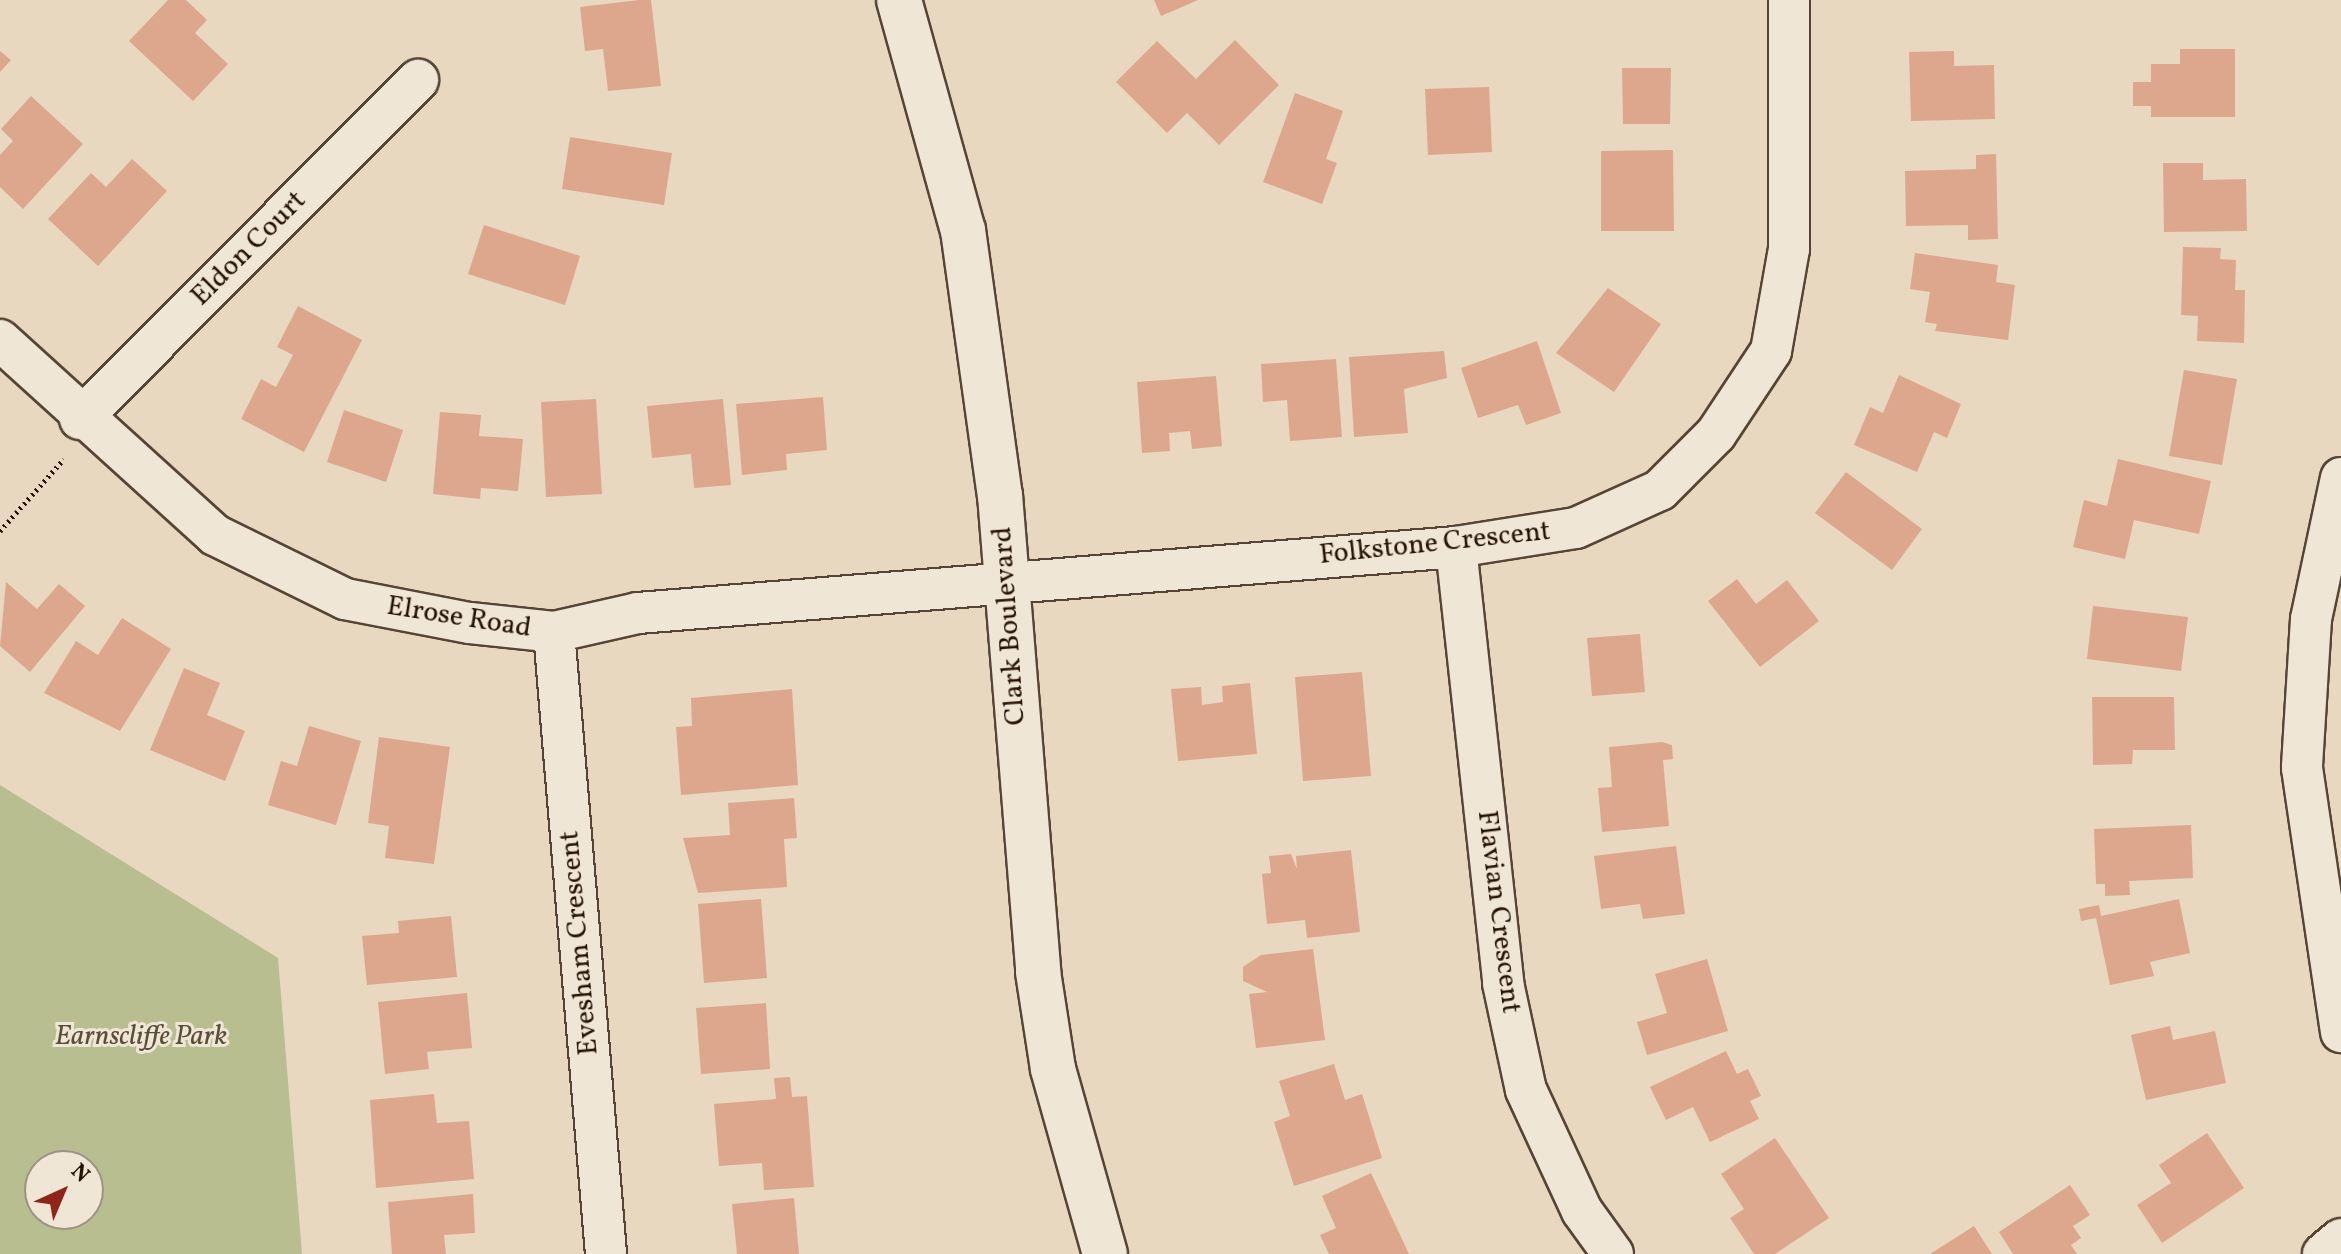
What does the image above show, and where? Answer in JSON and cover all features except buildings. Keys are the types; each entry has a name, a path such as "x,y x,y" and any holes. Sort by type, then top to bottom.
{"street":[{"name":"Clark Boulevard","path":"899,0 963,230 1006,584 1038,972 1053,1069 1105,1254"},
{"name":"Folkstone Crescent","path":"1006,584 1456,547 1576,528 1660,490 1716,434 1771,351 1789,249 1789,0"},
{"name":"Eldon Court","path":"85,423 418,80"},
{"name":"Elrose Road","path":"0,340 85,423 215,535 345,599 554,632 638,613 1006,584"},
{"path":"2341,478 2311,619 2302,768 2341,1032"},
{"name":"Flavian Crescent","path":"1456,547 1503,983 1526,1090 1582,1211 1613,1254"},
{"name":"Evesham Crescent","path":"554,632 606,1254"},
{"path":"2323,1254 2341,1239"}],"path":[{"path":"0,531 85,423"}],"green space":[{"name":"Earnscliffe Park","path":"0,785 278,958 302,1254 0,1254"}]}
